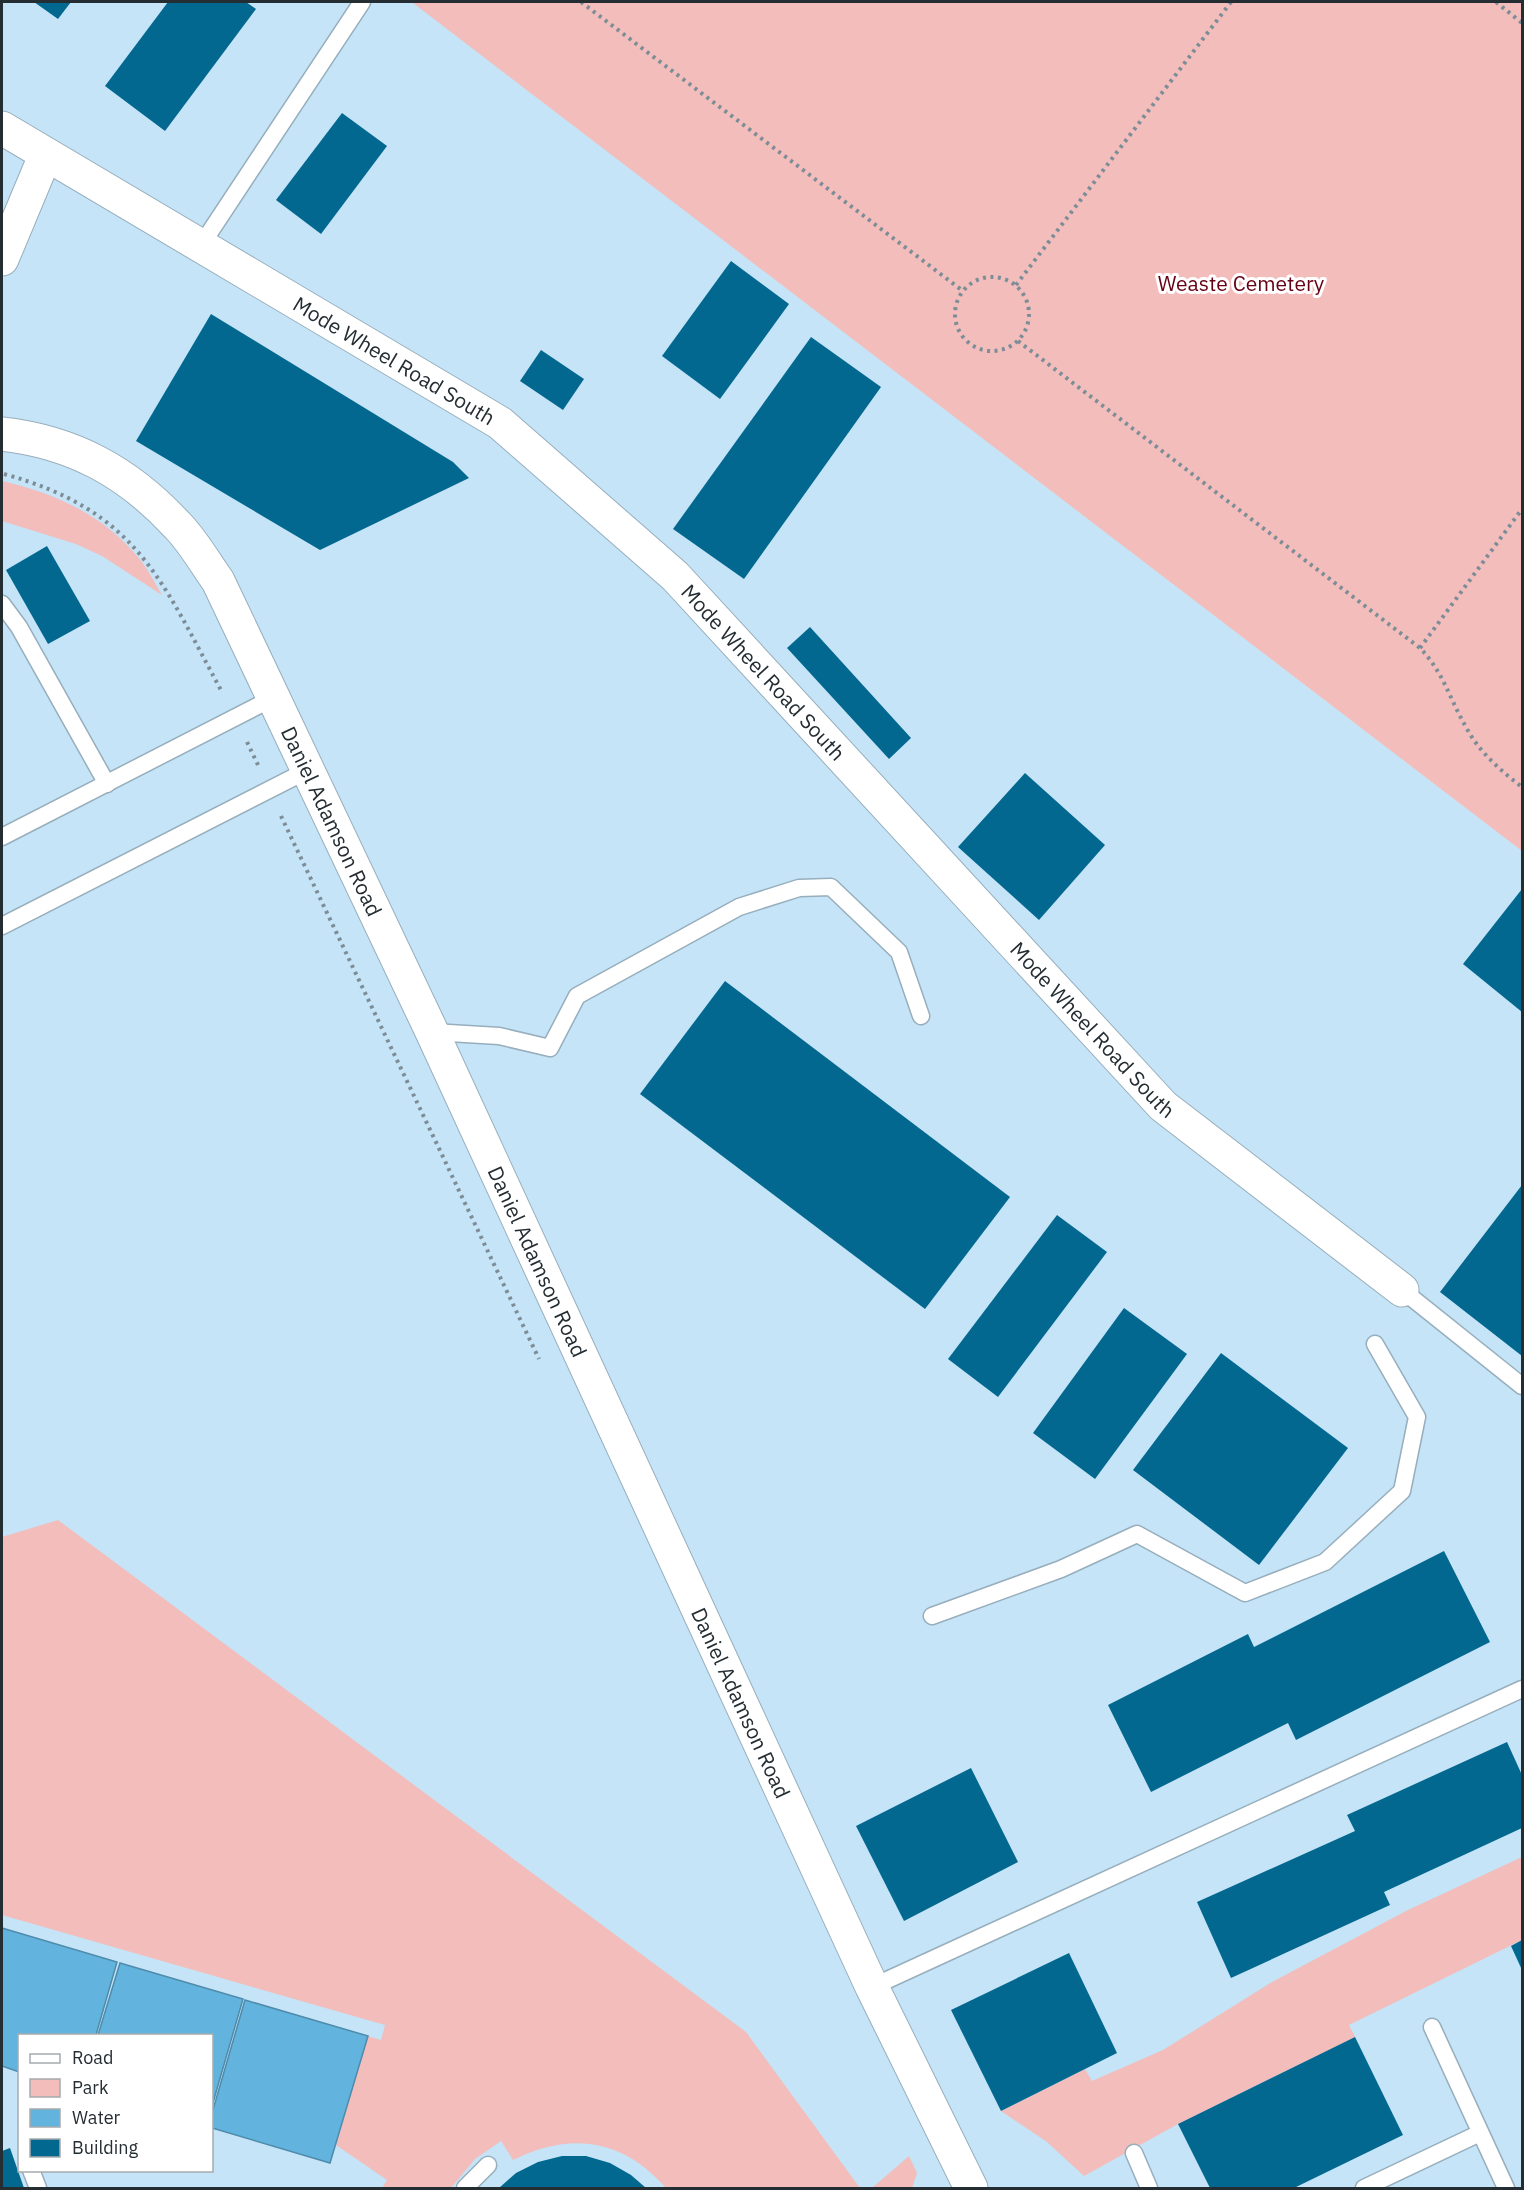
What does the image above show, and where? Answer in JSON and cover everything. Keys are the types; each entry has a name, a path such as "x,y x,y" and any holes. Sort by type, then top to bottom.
{"street":[{"name":"Mode Wheel Road South","path":"2,128 45,156 500,423 675,576 1163,1106 1402,1290"},
{"path":"2,259 45,156"},
{"name":"Daniel Adamson Road","path":"2,434 44,440 92,459 130,483 178,526 218,581 432,1032 872,1987 967,2187"}],"lane":[{"path":"200,247 362,2"},
{"path":"2,604 19,627 107,784"},
{"path":"2,837 273,698"},
{"path":"2,926 308,770"},
{"path":"432,1032 500,1036 550,1048 577,996 739,907 799,888 831,887 899,952 921,1016"},
{"path":"1402,1290 1522,1386"},
{"path":"932,1616 1061,1569 1137,1534 1245,1593 1325,1562 1402,1491 1417,1417 1376,1344"},
{"path":"872,1987 1522,1689"},
{"path":"1432,2027 1506,2188"},
{"path":"1364,2188 1480,2133"},
{"path":"1134,2153 1149,2188"},
{"path":"465,2188 488,2165"},
{"path":"32,2172 38,2188"}],"path":[{"path":"581,2 963,291"},
{"path":"1016,285 1232,2"},
{"path":"1496,2 1522,23"},
{"path":"994,277 1016,285 1024,295 1029,319 1018,340 1009,348 997,351 973,346 963,338 957,327 955,315 963,291 983,278 994,277"},
{"path":"1018,340 1420,648 1436,664 1466,727 1480,750 1522,788"},
{"path":"2,474 36,483 90,509 144,555 168,592 235,718 541,1364"},
{"path":"1420,648 1522,509"}],"shaded area":[{"path":"2,2 415,2 1522,851 1522,2188 2,2188"}],"green space":[{"name":"Weaste Cemetery","path":"1522,2 1522,851 413,3"},
{"path":"2,481 58,499 93,517 123,541 141,560 162,595 102,556 76,544 2,521"},
{"path":"58,1520 746,2032 860,2188 666,2188 632,2159 614,2150 576,2143 555,2145 513,2160 501,2141 475,2159 451,2188 382,2188 387,2180 336,2145 368,2036 381,2040 385,2025 2,1915 2,1537"},
{"path":"1522,1857 1522,1940 1349,2025 1355,2037 1178,2124 1084,2176 1047,2142 1001,2111 1085,2069 1092,2081 1163,2050 1272,1982 1408,1910"},
{"path":"909,2156 917,2173 912,2188 872,2188"}],"water":[{"path":"2,1928 117,1962 96,2034 18,2034 18,2072 2,2066"},
{"path":"120,1963 243,1999 213,2103 213,2034 98,2034"},
{"path":"245,2000 368,2036 330,2163 213,2128 213,2110"}],"building":[{"path":"34,2 71,2 58,19"},
{"path":"168,2 246,2 256,9 165,131 105,86"},
{"path":"342,113 387,146 321,234 276,200"},
{"path":"731,261 789,304 720,399 662,356"},
{"path":"211,314 453,462 469,478 320,550 136,441"},
{"path":"811,337 881,387 744,579 673,529"},
{"path":"541,350 584,379 563,410 520,381"},
{"path":"47,546 90,621 48,644 6,570"},
{"path":"810,627 911,738 889,759 787,648"},
{"path":"1025,773 1105,845 1039,920 958,847"},
{"path":"1522,889 1522,1012 1463,964"},
{"path":"725,981 1010,1197 925,1309 640,1094"},
{"path":"1522,1185 1522,1356 1440,1292"},
{"path":"1057,1215 1107,1252 998,1397 948,1359"},
{"path":"1124,1308 1187,1354 1095,1479 1033,1433"},
{"path":"1221,1353 1348,1448 1259,1565 1133,1470"},
{"path":"1444,1551 1490,1642 1296,1740 1288,1723 1151,1792 1108,1705 1248,1634 1254,1647"},
{"path":"1507,1742 1522,1775 1522,1828 1384,1892 1390,1905 1231,1978 1197,1902 1355,1831 1347,1815"},
{"path":"971,1768 1018,1862 904,1921 856,1826"},
{"path":"1522,1940 1522,1970 1511,1946"},
{"path":"1069,1953 1117,2053 1001,2111 951,2010"},
{"path":"1355,2037 1403,2135 1294,2188 1210,2188 1178,2124"},
{"path":"10,2148 24,2188 2,2188 2,2151"},
{"path":"562,2156 586,2156 610,2163 631,2175 646,2188 499,2188 516,2173 538,2162"}]}
